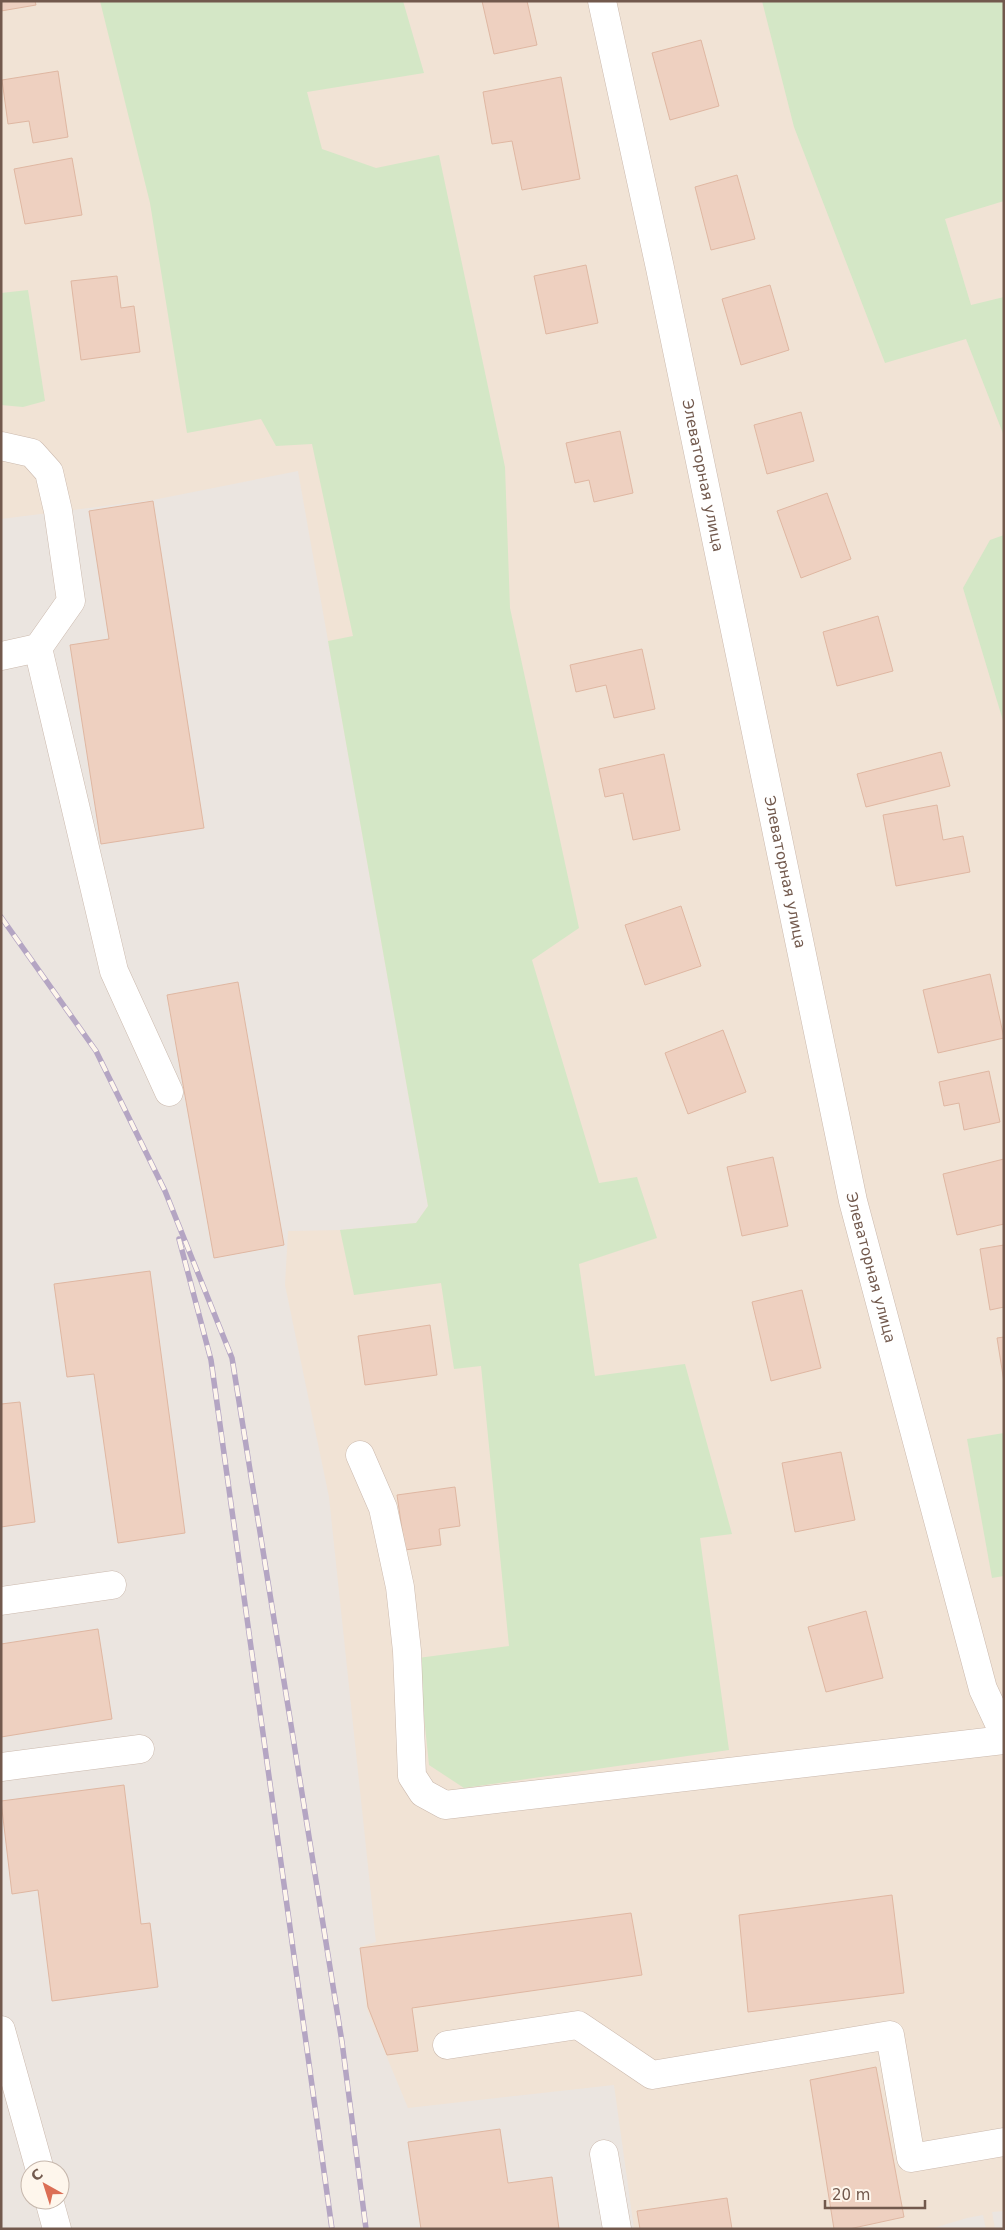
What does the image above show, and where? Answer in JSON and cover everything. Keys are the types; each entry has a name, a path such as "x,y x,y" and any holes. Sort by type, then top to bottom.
{"street":[{"name":"Элеваторная улица","path":"602,1 660,268 854,1201 983,1688 1004,1734"},
{"path":"1,446 32,453 49,472 58,512 71,601 38,648 1,656"},
{"path":"38,648 114,971 169,1092"},
{"path":"360,1455 383,1508 400,1587 407,1651 412,1776 424,1793 444,1805 1004,1740"},
{"path":"1,1601 112,1585"},
{"path":"1,1767 140,1749"},
{"path":"447,2045 578,2025 652,2075 890,2035 911,2158 1004,2142"},
{"path":"1,2030 37,2160"},
{"path":"604,2154 617,2229"},
{"path":"52,2210 57,2229"}],"shaded area":[{"path":"1,1 1004,1 1004,2229 1,2229"},
{"path":"298,471 428,1206 416,1223 340,1230 288,1231 285,1285 329,1497 376,1942 360,1947 367,2009 408,2108 614,2085 634,2229 1,2229 1,519 153,500"},
{"path":"1004,2211 1004,2229 995,2229 992,2212"},
{"path":"983,2215 986,2229 930,2229 967,2218"}],"green space":[{"path":"100,1 403,1 424,73 307,92 322,149 376,168 439,155 505,467 510,608 579,928 532,960 599,1183 637,1177 657,1238 579,1264 595,1376 685,1364 732,1534 700,1538 729,1750 464,1788 429,1765 418,1658 509,1646 481,1366 454,1369 441,1283 354,1295 340,1230 416,1223 428,1206 328,641 353,636 312,444 276,446 261,419 187,433 150,203"},
{"path":"762,1 1004,1 1004,201 945,219 971,305 1004,297 1004,436 966,339 885,363 794,127"},
{"path":"28,290 45,401 23,407 1,405 1,293"},
{"path":"1004,535 1004,724 963,588 990,540"},
{"path":"1004,1433 1004,1576 992,1578 967,1439"}],"building":[{"path":"1,1 35,1 36,5 1,11"},
{"path":"482,1 527,1 537,45 494,54"},
{"path":"701,40 719,106 670,120 652,53"},
{"path":"58,71 68,137 33,143 29,121 8,124 2,80"},
{"path":"561,77 580,179 522,190 512,141 492,144 483,92"},
{"path":"72,158 82,215 25,224 14,169"},
{"path":"737,175 755,239 711,250 695,187"},
{"path":"586,265 598,323 546,334 534,276"},
{"path":"117,276 121,308 134,306 140,352 81,360 71,281"},
{"path":"770,285 789,350 741,365 722,299"},
{"path":"801,412 814,461 767,474 754,425"},
{"path":"620,431 633,493 594,502 589,480 575,483 566,443"},
{"path":"827,493 851,559 801,578 777,511"},
{"path":"153,501 204,828 101,844 70,645 109,639 89,511"},
{"path":"878,616 893,671 837,686 823,632"},
{"path":"642,649 655,709 614,718 606,685 576,692 570,665"},
{"path":"941,752 950,786 866,807 857,774"},
{"path":"664,754 680,830 633,840 623,793 605,797 599,769"},
{"path":"937,805 943,840 963,836 970,872 896,886 883,815"},
{"path":"681,906 701,966 645,985 625,925"},
{"path":"990,974 1004,1038 938,1053 923,990"},
{"path":"238,982 284,1245 214,1258 167,995"},
{"path":"723,1030 746,1092 688,1114 665,1053"},
{"path":"989,1071 1000,1122 964,1130 959,1103 944,1106 939,1082"},
{"path":"773,1157 788,1226 742,1236 727,1167"},
{"path":"1004,1159 1004,1224 957,1235 943,1174"},
{"path":"1004,1245 1004,1307 990,1310 980,1249"},
{"path":"150,1271 185,1533 118,1543 94,1374 67,1377 54,1284"},
{"path":"802,1290 821,1368 771,1381 752,1302"},
{"path":"430,1325 437,1375 365,1385 358,1336"},
{"path":"1004,1337 1004,1382 997,1338"},
{"path":"20,1402 35,1522 1,1527 1,1404"},
{"path":"841,1452 855,1520 795,1532 782,1463"},
{"path":"455,1487 460,1526 439,1529 441,1545 405,1550 397,1495"},
{"path":"866,1611 883,1678 826,1692 808,1627"},
{"path":"98,1629 112,1719 1,1737 1,1644"},
{"path":"124,1785 141,1924 150,1923 158,1987 52,2001 38,1890 12,1894 1,1801"},
{"path":"892,1895 904,1993 748,2012 739,1915"},
{"path":"631,1913 642,1975 412,2008 418,2051 387,2055 368,2007 360,1948"},
{"path":"876,2067 904,2217 849,2229 834,2229 810,2080"},
{"path":"500,2129 508,2183 552,2177 559,2229 421,2229 408,2142"},
{"path":"727,2198 732,2229 640,2229 637,2211"}],"railway":[{"path":"1,917 96,1051 165,1191 232,1358 342,2042 366,2229"},
{"path":"179,1239 211,1360 332,2229"}]}
